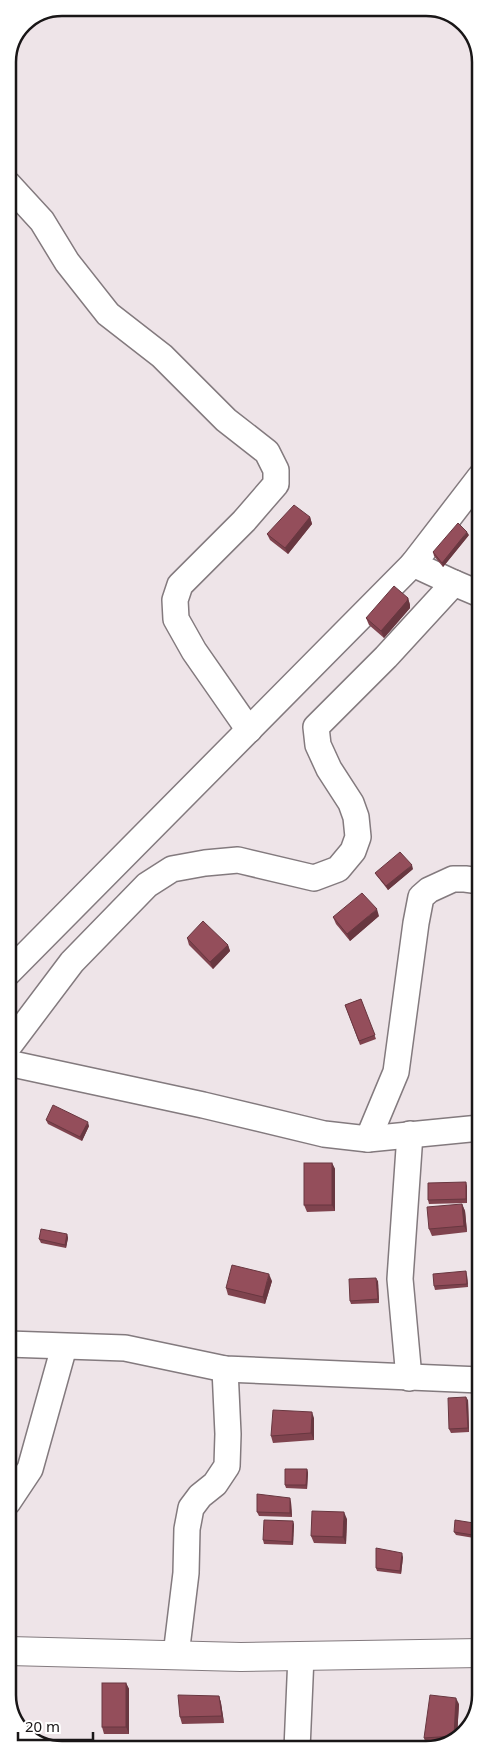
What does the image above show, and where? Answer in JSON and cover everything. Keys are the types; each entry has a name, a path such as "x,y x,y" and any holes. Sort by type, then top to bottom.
{"main road":[{"path":"16,1651 176,1656 472,1653"}],"street":[{"path":"16,193 42,222 68,262 108,314 162,356 226,420 267,452 276,470 276,484 244,521 180,585 175,600 176,619 194,651 249,730"},
{"path":"16,965 413,564 472,487"},
{"path":"413,564 472,591"},
{"path":"16,1036 72,962 147,885 172,869 238,860 314,878 338,869 352,851 358,837 356,817 351,803 329,769 318,744 316,727 386,657 454,583"},
{"path":"368,1138 396,1072 414,932 421,898 429,890 441,883 452,880 472,880"},
{"path":"16,1065 203,1105 324,1134 368,1138 472,1129"},
{"path":"409,1378 400,1279 410,1134"},
{"path":"16,1344 125,1348 225,1369 472,1380"},
{"path":"16,1490 30,1469 64,1347"},
{"path":"176,1656 186,1574 187,1529 191,1508 200,1496 215,1484 227,1466 228,1434 225,1369"},
{"path":"297,1741 301,1656"}],"building":[{"path":"294,505 310,517 285,548 267,534"},
{"path":"458,523 467,532 442,563 433,552"},
{"path":"394,586 408,598 381,631 366,618"},
{"path":"400,852 412,865 386,886 375,873"},
{"path":"362,893 377,909 347,934 333,917"},
{"path":"203,921 228,945 210,962 187,938"},
{"path":"361,999 375,1035 359,1041 345,1005"},
{"path":"53,1105 88,1122 80,1137 46,1120"},
{"path":"304,1163 332,1163 332,1205 304,1205"},
{"path":"466,1182 466,1199 428,1200 428,1183"},
{"path":"462,1204 464,1226 429,1229 427,1207"},
{"path":"41,1229 67,1234 65,1245 39,1239"},
{"path":"232,1265 269,1274 263,1297 226,1288"},
{"path":"466,1271 467,1284 434,1286 433,1274"},
{"path":"376,1278 378,1299 350,1301 349,1279"},
{"path":"466,1397 468,1428 449,1429 448,1398"},
{"path":"273,1410 312,1412 311,1433 271,1436"},
{"path":"285,1469 307,1469 306,1485 285,1485"},
{"path":"257,1494 290,1498 290,1513 257,1512"},
{"path":"312,1511 344,1512 343,1537 311,1536"},
{"path":"264,1520 293,1521 292,1542 263,1540"},
{"path":"455,1520 472,1523 472,1535 454,1532"},
{"path":"376,1548 402,1553 400,1571 376,1568"},
{"path":"102,1683 126,1683 126,1727 102,1727"},
{"path":"178,1695 219,1696 222,1716 180,1717"},
{"path":"430,1695 456,1698 454,1730 445,1737 424,1738"}]}
